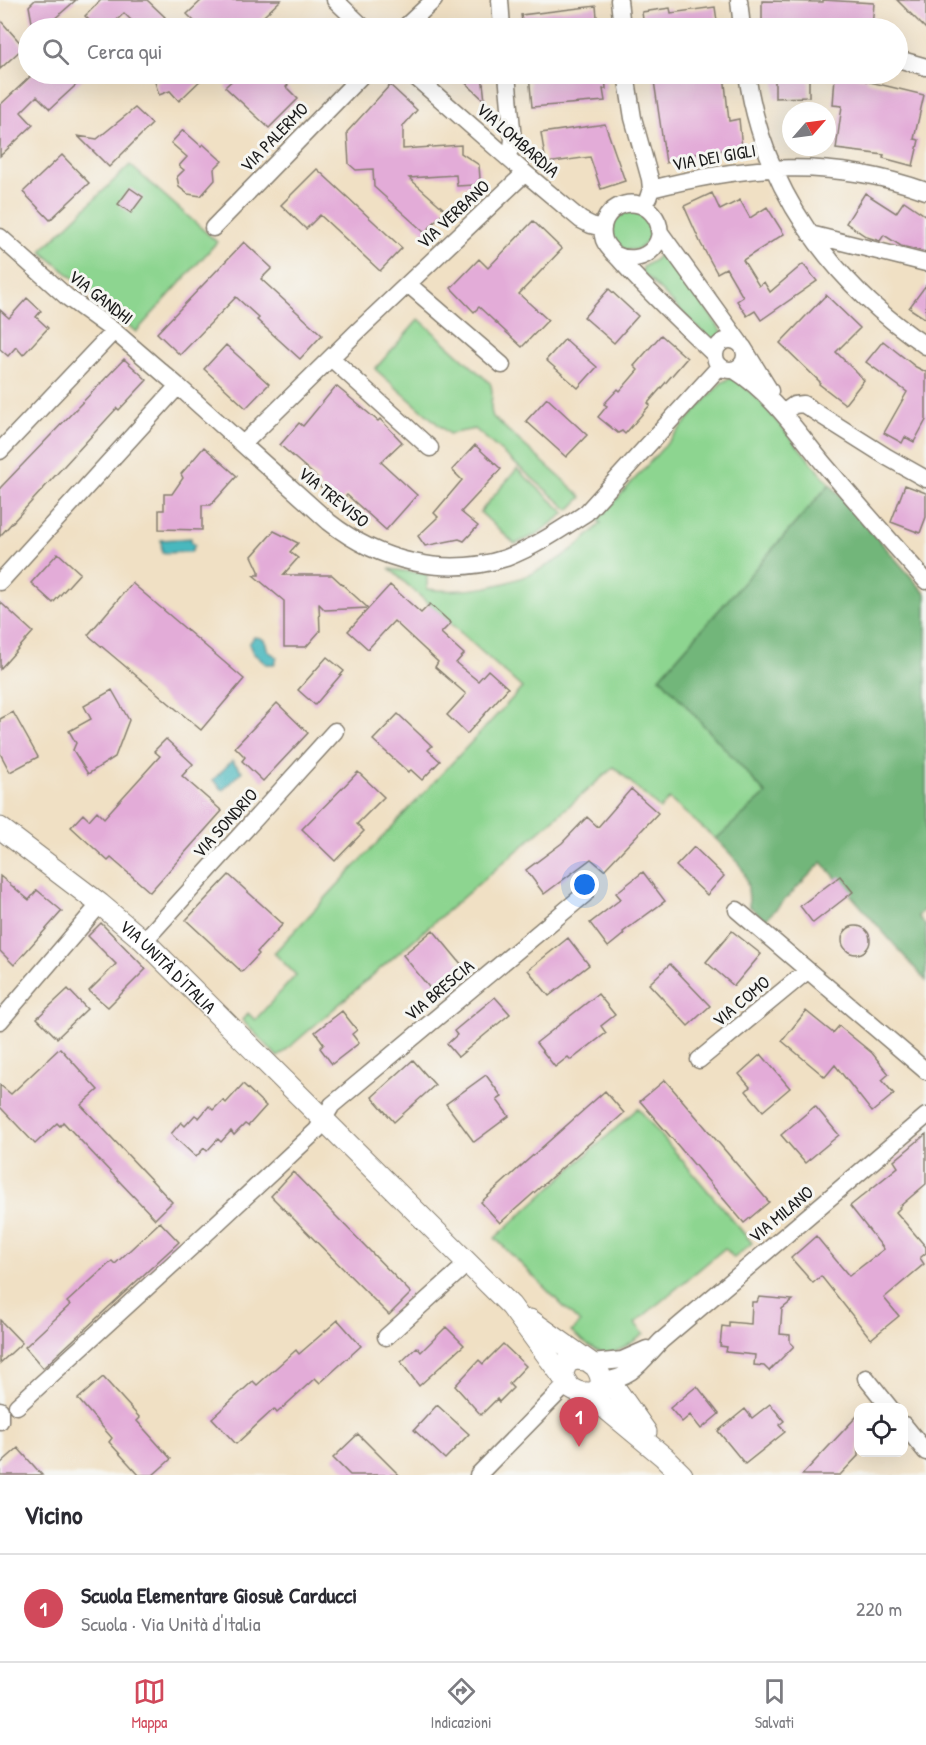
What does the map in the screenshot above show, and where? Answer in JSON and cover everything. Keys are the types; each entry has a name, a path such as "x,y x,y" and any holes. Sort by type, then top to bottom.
{"street":[{"path":"335,0 354,18"},
{"path":"415,18 434,0"},
{"path":"500,0 501,18"},
{"path":"619,0 621,18"},
{"path":"739,0 741,18"},
{"path":"908,62 926,67"},
{"name":"VIA PALERMO","path":"213,228 353,84"},
{"name":"VIA LOMBARDIA","path":"423,84 586,223 603,228"},
{"path":"506,156 512,147 513,140 508,84"},
{"path":"628,84 633,118 650,179 651,189 645,207"},
{"path":"749,84 756,116 772,167 784,192 810,234 858,290 889,319 926,346"},
{"name":"VIA DEI GIGLI","path":"651,189 717,174 772,167 850,172 926,191"},
{"name":"VIA VERBANO","path":"243,444 525,173"},
{"path":"614,254 631,260 647,255 657,242 659,231 657,218 645,207 630,202 621,204 608,214 603,228 604,240 614,254 723,364 757,386 781,411 822,462 926,581"},
{"path":"659,231 741,345 781,411"},
{"path":"810,234 926,263"},
{"name":"VIA GANDHI","path":"0,237 67,297 114,331 178,386"},
{"path":"408,284 502,365"},
{"path":"0,451 114,331"},
{"path":"731,340 741,345 745,356 738,368 723,364 716,348 722,342 731,340"},
{"path":"331,358 430,448"},
{"name":"VIA TREVISO","path":"178,386 329,522 352,539 392,557 427,564 466,565 496,561 539,542 586,513 723,364"},
{"path":"0,582 178,386"},
{"path":"781,411 802,404 926,479"},
{"name":"VIA SONDRIO","path":"144,941 336,731"},
{"name":"VIA UNITÀ D'ITALIA","path":"1,829 100,904 144,941 511,1306 565,1380"},
{"name":"VIA BRESCIA","path":"323,1119 332,1105 585,894"},
{"path":"0,1021 100,904"},
{"path":"737,910 926,1071"},
{"name":"VIA COMO","path":"699,1060 807,971"},
{"name":"VIA MILANO","path":"595,1387 626,1376 661,1341 926,1116"},
{"path":"17,1406 317,1130 323,1119"},
{"path":"386,1337 468,1263"},
{"name":"VIA UNITÀ D'ITALIA","path":"511,1306 589,1361"},
{"name":"VIA MILANO","path":"589,1361 607,1363 627,1359 661,1341"},
{"path":"595,1387 599,1371 589,1361 576,1359 567,1362 563,1370 565,1380 575,1391 595,1387 617,1391 664,1457 682,1475"},
{"path":"866,1378 887,1403"},
{"path":"478,1475 565,1380"},
{"path":"908,1431 926,1452"}],"green space":[{"path":"130,165 217,242 136,332 41,251"},
{"path":"631,212 644,218 650,231 644,244 631,250 618,244 612,231 618,218"},
{"path":"664,248 723,333 712,342 642,272 643,267 656,259"},
{"path":"419,319 490,383 493,417 582,497 569,510 475,429 449,434 375,369"},
{"path":"735,378 758,399 830,484 660,677 766,794 716,839 669,799 660,809 614,767 278,1057 242,1020 248,1013 255,1020 296,975 274,953 522,688 390,569 427,574 427,589 451,590 499,585 544,568 584,540 601,523 598,520 721,383"},
{"path":"517,469 565,513 536,535 515,544 480,512"},
{"path":"830,484 926,594 926,908 918,916 926,926 926,981 822,862 765,920 749,906 749,894 742,868 716,839 766,794 660,677"},
{"path":"638,1108 752,1243 734,1258 725,1248 635,1323 644,1334 623,1348 607,1353 592,1348 571,1332 580,1323 495,1238"}],"water":[{"path":"191,538 195,545 191,552 162,553 161,540"},
{"path":"254,637 265,641 268,651 277,657 275,664 266,664 253,653 249,644"},
{"path":"232,761 242,771 223,790 213,780"}],"building":[{"path":"35,0 76,0 55,18 31,18 29,6"},
{"path":"101,0 147,0 165,17 129,18 124,13 119,18 87,18 85,16"},
{"path":"202,0 281,0 262,18 191,18 187,14"},
{"path":"823,0 874,3 873,18 762,18 762,1 823,2"},
{"path":"897,0 926,0 926,29"},
{"path":"596,6 597,18 521,18 521,15"},
{"path":"715,7 717,18 643,18 642,12 670,8 671,13"},
{"path":"0,20 18,40 18,52 0,69"},
{"path":"22,84 77,84 50,109 37,96 21,112 33,125 0,156 0,105"},
{"path":"156,84 197,84 179,101 170,91 159,95"},
{"path":"228,84 287,84 286,87 298,99 269,128 225,87"},
{"path":"467,84 483,84 485,101"},
{"path":"530,84 606,84 606,89 603,89 605,101 532,107"},
{"path":"654,84 725,84 729,121 739,119 742,148 693,154 694,158 666,163"},
{"path":"775,84 809,84 809,97 775,98"},
{"path":"834,84 878,84 924,95 914,139 919,140 913,166 883,158 884,155 836,149 842,106 836,105 836,102 833,102"},
{"path":"390,85 417,110 403,126 403,149 461,145 461,153 479,165 480,179 475,185 457,186 456,175 409,178 445,210 425,233 374,187 373,169 356,170 349,164 347,132"},
{"path":"135,108 152,124 109,167 78,136 97,139"},
{"path":"605,124 625,181 601,189 590,157 546,163 541,133"},
{"path":"183,130 222,161 214,169 215,180 201,196 188,194 179,187 177,177 184,170 179,166 187,157 171,143"},
{"path":"62,155 89,183 50,220 23,192"},
{"path":"317,169 402,248 380,271 320,215 306,229 281,205"},
{"path":"130,188 143,197 131,213 118,204"},
{"path":"712,193 720,210 740,200 750,218 767,207 784,234 743,260 759,286 764,282 770,292 803,264 817,281 761,320 755,311 747,316 737,301 743,297 726,268 717,273 684,206"},
{"path":"865,193 896,213 904,201 926,216 926,252 901,246 884,235 880,241 867,237 846,223"},
{"path":"533,221 562,249 519,294 548,320 522,347 479,307 474,312 451,288 479,259 488,268"},
{"path":"244,242 272,268 261,279 322,335 300,359 257,320 259,318 236,297 180,355 157,333"},
{"path":"926,285 926,319 909,308"},
{"path":"609,289 638,316 614,343 584,317"},
{"path":"826,295 860,328 836,352 864,380 845,404 819,384 820,382 780,343"},
{"path":"27,298 41,311 36,317 48,328 23,355 16,347 8,356 0,349 0,310 9,318"},
{"path":"661,335 687,358 625,434 622,431 618,433 598,417 607,406 604,404 618,389 620,391 638,370 634,366"},
{"path":"565,339 597,367 578,388 546,360"},
{"path":"883,341 926,372 926,420 914,442 905,437 902,443 884,433 907,392 866,362"},
{"path":"226,345 269,384 246,408 204,369"},
{"path":"124,359 147,380 119,410 117,408 0,536 0,488"},
{"path":"336,386 378,421 380,419 402,442 381,462 417,495 386,530 347,495 338,504 317,483 320,480 280,445 299,423 303,426"},
{"path":"547,398 587,435 566,457 526,421"},
{"path":"475,445 501,469 461,512 478,526 464,541 459,539 425,546 418,536 438,517 434,513 462,480 452,470"},
{"path":"204,447 237,476 211,505 202,505 202,530 159,529 159,510 164,510 164,494 172,494 183,478 181,474"},
{"path":"905,485 926,493 926,517 920,533 891,522"},
{"path":"274,531 298,543 290,552 298,558 283,575 332,575 368,608 325,610 319,604 320,631 306,647 284,647 284,601 253,575 259,575 259,571 252,556"},
{"path":"58,553 80,573 53,603 31,583"},
{"path":"132,583 244,679 201,730 88,635"},
{"path":"390,585 421,613 430,604 451,623 441,633 464,654 456,663 478,681 488,670 508,688 467,734 447,715 466,694 435,667 438,662 394,621 368,649 348,631"},
{"path":"0,602 33,632 0,669"},
{"path":"327,657 344,671 315,705 298,690"},
{"path":"112,690 129,720 115,757 88,774 73,750 76,743 69,731 91,719 84,706"},
{"path":"277,703 308,733 263,781 242,761 245,757 235,747"},
{"path":"13,712 38,757 10,772 0,753 0,719"},
{"path":"398,714 432,746 428,750 440,761 422,780 411,770 408,772 373,740"},
{"path":"166,739 193,764 182,776 222,811 150,892 111,858 108,861 71,827 83,814 89,820 97,811 104,818 160,756 154,751"},
{"path":"358,772 384,797 357,824 364,831 335,861 302,829"},
{"path":"631,789 658,813 604,870 591,859 544,894 526,870 562,843 587,817 598,827"},
{"path":"694,847 724,876 707,895 676,866"},
{"path":"643,872 665,901 623,932 624,934 608,947 590,923 621,899 616,893"},
{"path":"229,875 283,924 242,972 186,920"},
{"path":"0,876 29,900 37,890 62,911 14,965 0,951"},
{"path":"840,876 853,892 813,923 800,906"},
{"path":"101,923 146,969 108,1007 89,991 116,964 88,936"},
{"path":"856,926 866,930 870,940 866,950 856,954 846,950 842,940 846,930"},
{"path":"433,930 462,965 432,991 403,955"},
{"path":"732,931 761,954 734,986 706,962"},
{"path":"568,938 589,965 549,996 528,970"},
{"path":"670,964 710,1006 688,1026 649,984"},
{"path":"68,989 87,1009 57,1038 37,1018"},
{"path":"598,994 615,1015 601,1026 606,1033 571,1060 568,1057 555,1067 536,1043"},
{"path":"495,997 510,1014 458,1057 447,1044 457,1035 454,1031"},
{"path":"342,1011 357,1030 352,1034 359,1043 332,1064 320,1048 324,1044 315,1032"},
{"path":"806,1011 833,1033 839,1026 872,1053 889,1074 882,1080 894,1094 872,1112 835,1065 825,1077 782,1041"},
{"path":"60,1048 98,1090 81,1105 172,1202 155,1219 63,1122 60,1126 57,1123 35,1144 0,1107 0,1085 11,1094"},
{"path":"761,1054 790,1088 763,1111 746,1091 750,1087 739,1074"},
{"path":"413,1060 435,1085 394,1122 372,1097"},
{"path":"486,1075 502,1097 497,1100 509,1116 474,1142 446,1104"},
{"path":"665,1080 769,1202 744,1223 640,1101"},
{"path":"243,1084 266,1106 248,1126 245,1124 234,1135 231,1131 221,1142 218,1139 207,1151 204,1148 196,1157 171,1134 181,1122 185,1126 195,1115 199,1118 209,1106 213,1110 223,1100 226,1103"},
{"path":"605,1091 624,1113 500,1223 481,1202"},
{"path":"815,1106 839,1135 805,1163 781,1135"},
{"path":"926,1134 926,1184 896,1212 926,1247 926,1253 920,1258 924,1264 884,1298 899,1316 871,1339 821,1276 813,1283 791,1258 816,1236 849,1276 884,1249 850,1206 898,1167 894,1161"},
{"path":"293,1172 411,1293 389,1315 271,1196"},
{"path":"160,1222 179,1242 43,1368 25,1347 70,1305 67,1302 112,1261 115,1264"},
{"path":"759,1297 793,1300 782,1309 780,1334 790,1335 790,1342 794,1346 769,1371 764,1366 754,1365 755,1355 726,1352 727,1347 720,1346 722,1326 729,1327 729,1322 751,1324 752,1302 757,1302"},
{"path":"0,1320 22,1343 0,1363"},
{"path":"338,1320 361,1346 320,1383 315,1378 277,1413 274,1409 236,1444 212,1418 253,1381 257,1385 296,1350 299,1354"},
{"path":"446,1327 464,1345 419,1386 401,1362 417,1347 421,1352"},
{"path":"503,1344 526,1366 509,1384 513,1388 499,1402 497,1399 481,1415 455,1386 479,1360 483,1364"},
{"path":"103,1377 140,1418 137,1421 171,1459 153,1475 139,1475 109,1442 112,1438 78,1399"},
{"path":"697,1386 719,1414 701,1429 690,1415 682,1422 670,1408"},
{"path":"770,1404 784,1421 779,1425 785,1432 745,1464 718,1431 745,1409 752,1418"},
{"path":"437,1405 469,1434 445,1459 414,1430"},
{"path":"854,1419 854,1457 857,1457 840,1475 802,1475"},
{"path":"358,1434 399,1475 350,1475 333,1458"},
{"path":"18,1448 42,1475 0,1475 0,1464"}],"place":[{"name":"Scuola Elementare Giosuè Carducci","path":"579,1447"}]}
